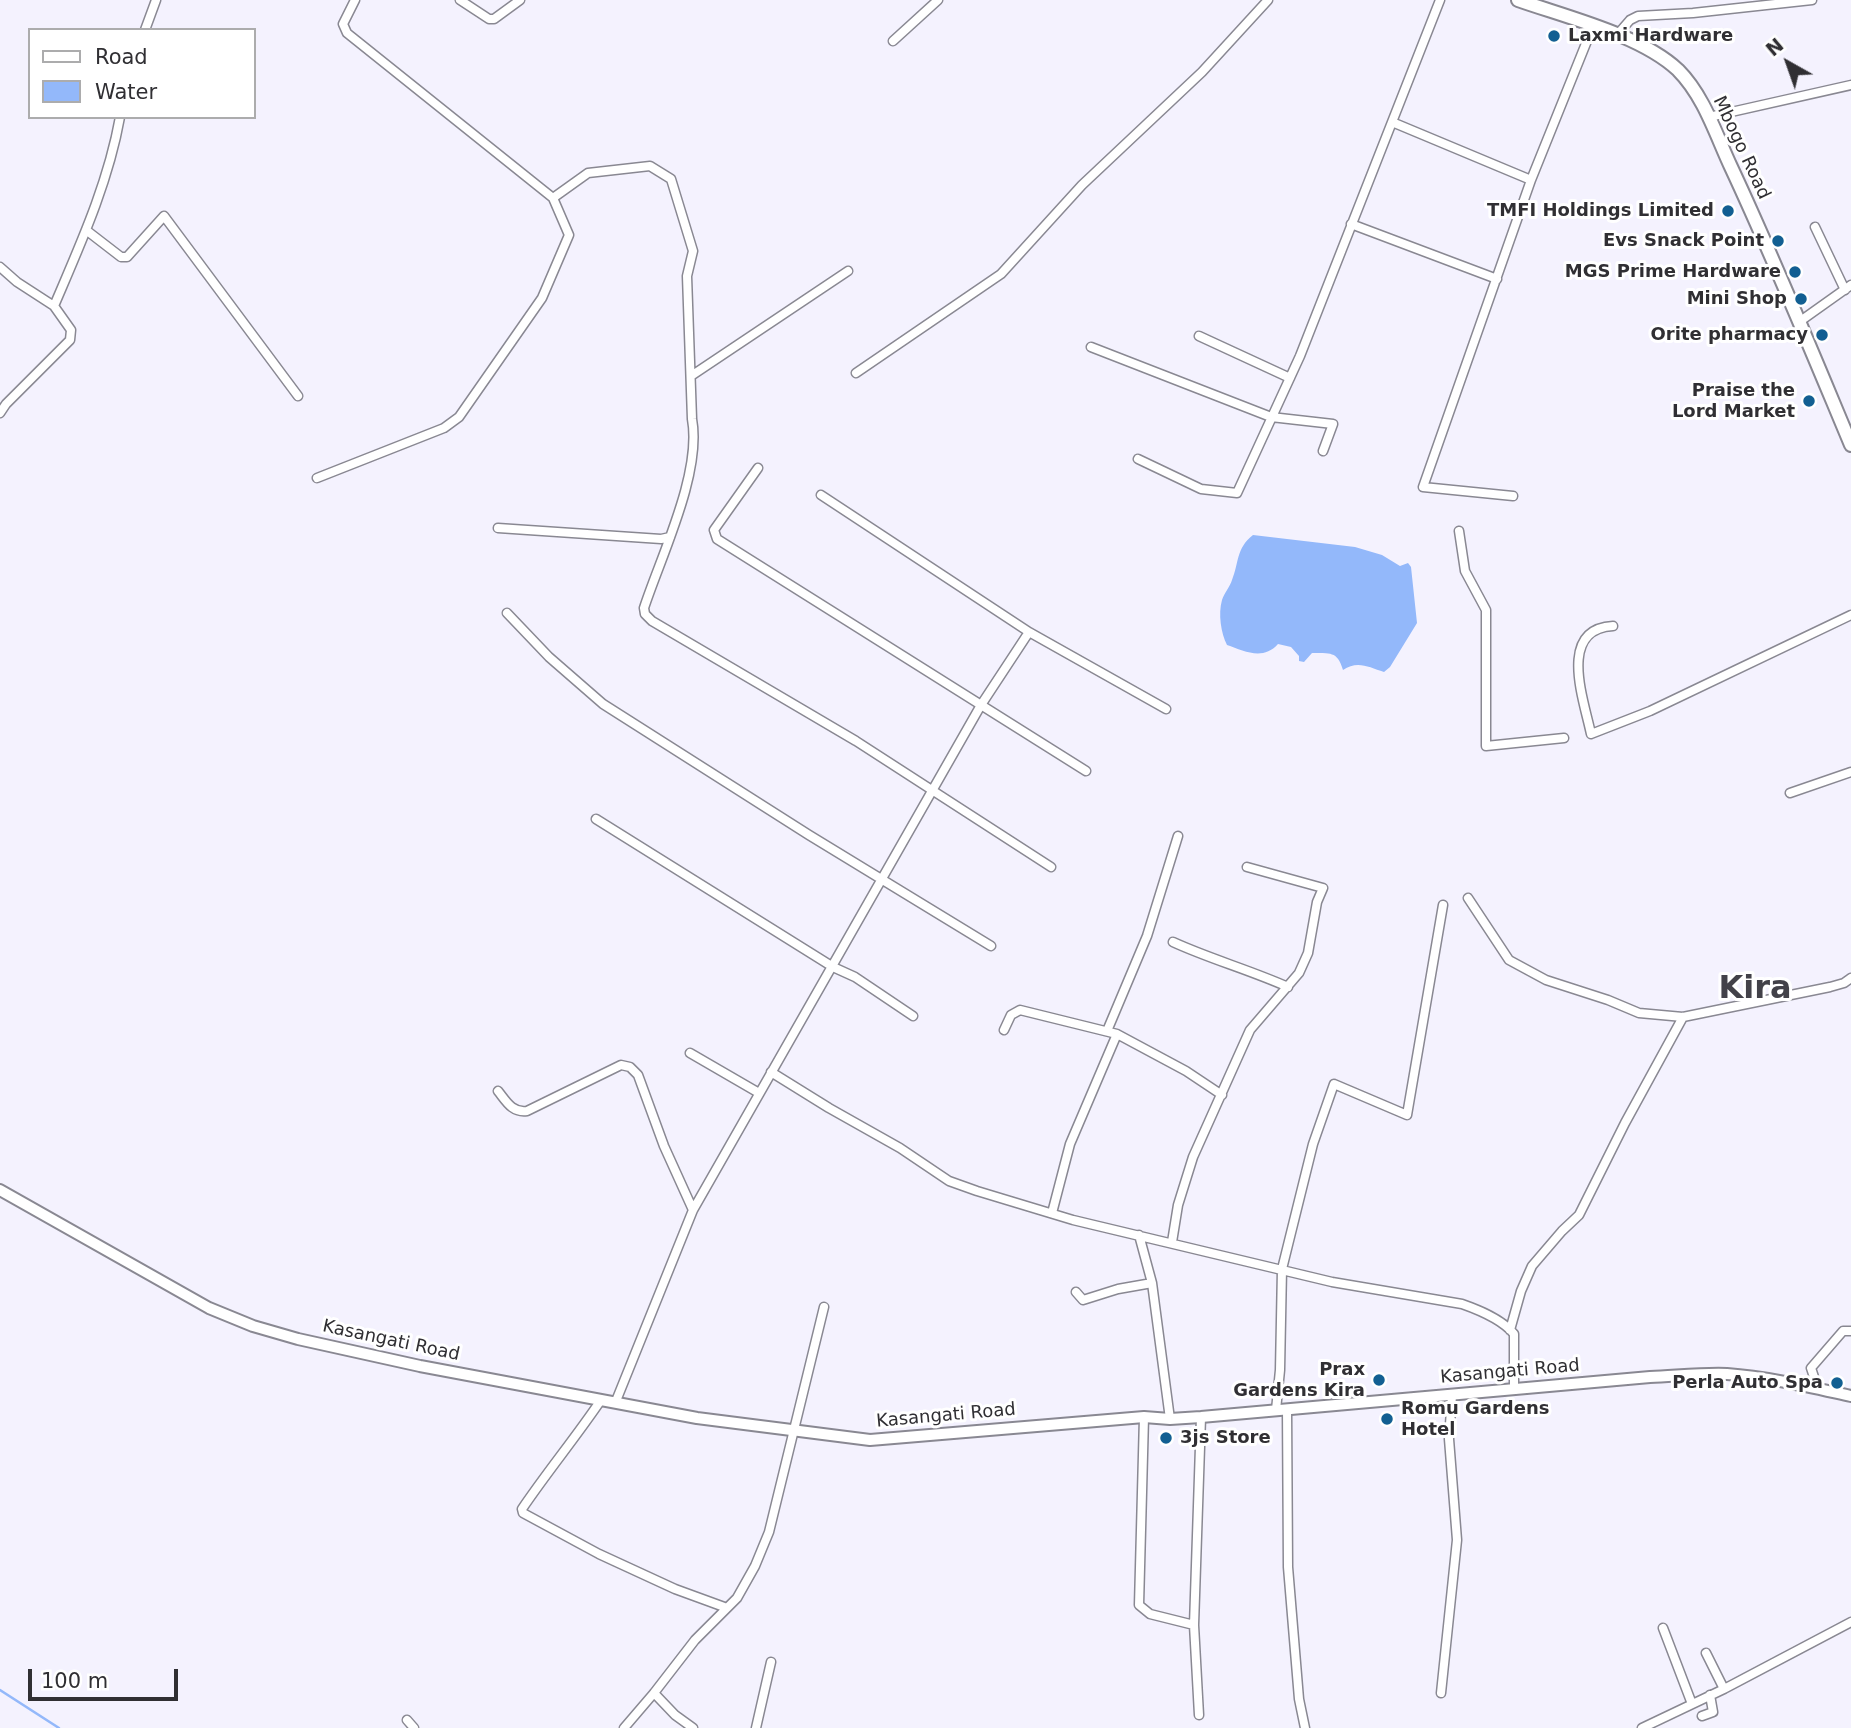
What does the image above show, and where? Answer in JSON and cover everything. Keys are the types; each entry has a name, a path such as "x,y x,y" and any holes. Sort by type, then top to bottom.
{"main road":[{"name":"Mbogo Road","path":"1518,0 1644,46 1677,70 1693,88 1769,249 1851,446"}],"street":[{"path":"146,28 156,0"},
{"path":"317,478 444,428 459,417 542,298 569,235 553,198 347,33 343,24 355,0"},
{"path":"460,0 489,19 494,19 520,0"},
{"path":"893,41 938,0"},
{"path":"856,373 1001,274 1082,185 1202,72 1268,0"},
{"path":"1138,459 1202,489 1237,492 1290,378 1440,0"},
{"path":"1617,35 1630,20 1638,16 1812,0"},
{"path":"1513,496 1423,487 1531,180 1593,26"},
{"path":"1709,117 1851,85"},
{"path":"54,306 111,163 120,119"},
{"path":"1392,122 1531,180"},
{"path":"553,198 588,173 650,166 671,179 693,251 687,276 692,419 696,438 670,537 644,608 647,617 856,740 1051,867"},
{"path":"86,230 121,257 127,257 164,216 298,396"},
{"path":"1351,224 1497,279"},
{"path":"1799,322 1848,287 1815,227"},
{"path":"0,267 17,282 54,306 71,330 70,340 0,413"},
{"path":"691,376 848,271"},
{"path":"1199,336 1290,378"},
{"path":"1091,347 1271,417 1332,424 1324,451"},
{"path":"758,468 714,530 716,540 1086,771"},
{"path":"821,495 1029,632 1166,709"},
{"path":"498,528 661,539 670,537"},
{"path":"1459,531 1465,571 1486,610 1486,746 1564,738"},
{"path":"507,613 549,657 603,704 991,946"},
{"path":"1613,626 1601,627 1591,633 1578,654 1577,666 1591,734 1650,711 1851,615"},
{"path":"616,1401 693,1210 981,705 1029,632"},
{"path":"1790,793 1851,772"},
{"path":"596,819 833,967 855,977 913,1016"},
{"path":"1107,1031 1147,936 1178,836"},
{"path":"1172,1242 1178,1205 1193,1157 1250,1030 1299,973 1308,953 1317,902 1323,888 1247,867"},
{"path":"1468,898 1509,960 1546,980 1639,1013 1683,1017 1830,988 1851,978"},
{"path":"1305,1728 1299,1699 1289,1567 1282,1410 1282,1269 1312,1144 1334,1084 1407,1115 1443,905"},
{"path":"1172,942 1288,987"},
{"path":"1004,1030 1012,1015 1020,1010 1107,1031 1186,1072 1222,1095"},
{"path":"1510,1330 1521,1291 1532,1266 1579,1215 1683,1017"},
{"path":"1052,1213 1070,1144 1117,1034"},
{"path":"690,1053 759,1093"},
{"path":"498,1091 511,1107 521,1112 527,1111 621,1065 630,1067 638,1074 664,1146 693,1210"},
{"path":"771,1072 900,1147 950,1181 1052,1213 1332,1282 1462,1304 1476,1309 1515,1336 1514,1390"},
{"name":"Kasangati Road","path":"0,1190 209,1308 253,1326 298,1339 420,1366 697,1418 870,1440 1144,1417 1201,1417 1714,1374 1748,1376 1851,1396"},
{"path":"1139,1235 1152,1283 1170,1419"},
{"path":"1076,1292 1083,1300 1118,1289 1152,1283"},
{"path":"624,1728 695,1640 737,1598 755,1566 769,1532 824,1307"},
{"path":"1818,1389 1811,1368 1843,1331 1851,1331"},
{"path":"1441,1693 1457,1540 1450,1439 1452,1395"},
{"path":"601,1400 522,1509 523,1513 599,1554 675,1590 727,1608"},
{"path":"1144,1417 1139,1605 1150,1614 1194,1625"},
{"path":"1199,1716 1194,1625 1201,1417"},
{"path":"1642,1728 1724,1689 1851,1622"},
{"path":"1663,1628 1692,1704"},
{"path":"1706,1653 1724,1689"},
{"path":"756,1728 771,1662"},
{"path":"654,1693 693,1728"},
{"path":"1702,1716 1713,1712 1710,1696"},
{"path":"407,1720 414,1728"}],"water":[{"path":"1253,535 1355,547 1382,555 1400,566 1408,563 1411,567 1417,623 1390,667 1384,672 1358,665 1343,670 1338,659 1332,654 1312,653 1304,662 1299,661 1299,656 1291,647 1278,644 1260,653 1227,645 1221,623 1222,600 1231,583 1241,550"}],"waterway":[{"path":"0,1690 59,1728"}],"place":[{"name":"Laxmi Hardware","path":"1554,36"},
{"name":"TMFI Holdings Limited","path":"1728,211"},
{"name":"Evs Snack Point","path":"1778,241"},
{"name":"MGS Prime Hardware","path":"1795,272"},
{"name":"Mini Shop","path":"1801,299"},
{"name":"Orite pharmacy","path":"1822,335"},
{"name":"Praise the Lord Market","path":"1809,401"},
{"name":"Prax Gardens Kira","path":"1379,1380"},
{"name":"Perla Auto Spa","path":"1837,1383"},
{"name":"Romu Gardens Hotel","path":"1387,1419"},
{"name":"3js Store","path":"1166,1438"}],"district":[{"name":"Kira","path":"1755,990"}]}
